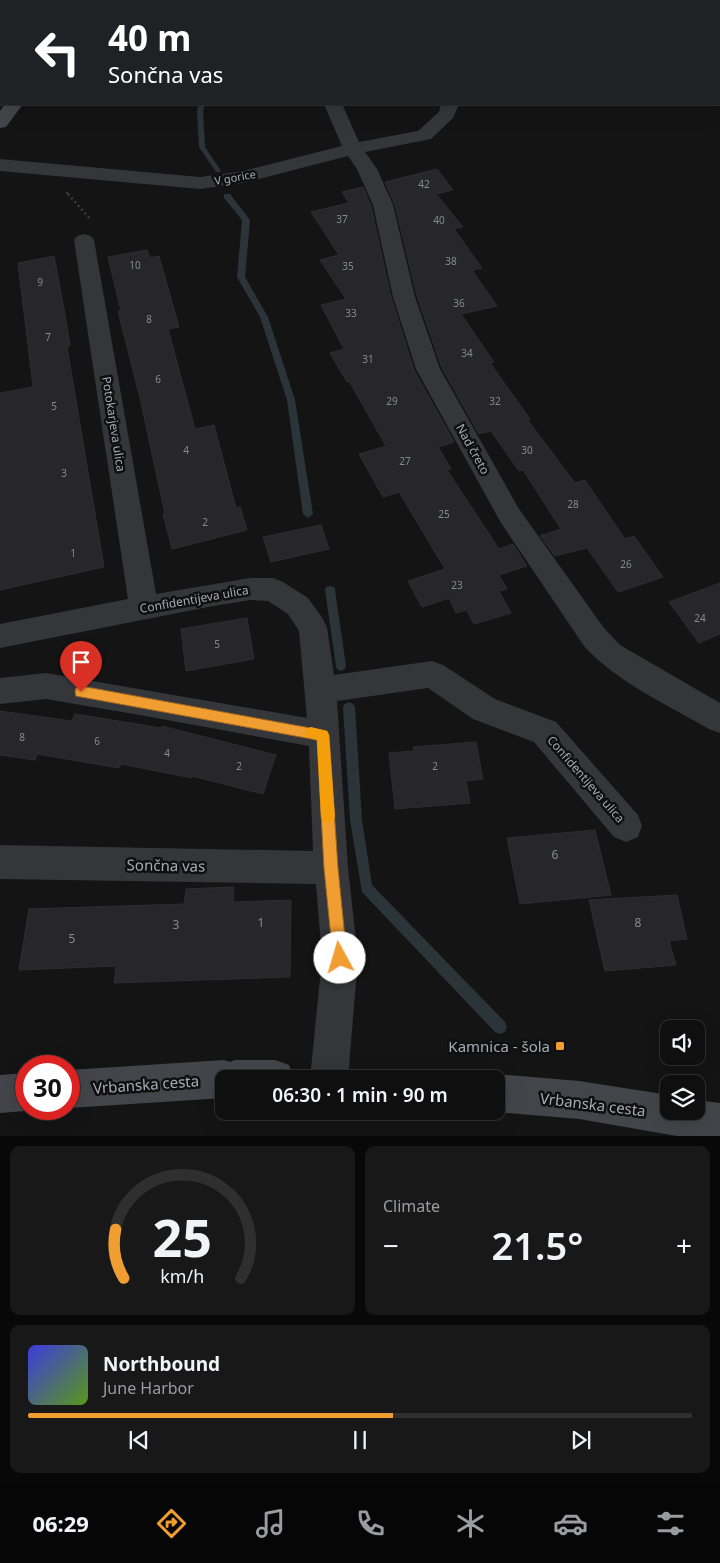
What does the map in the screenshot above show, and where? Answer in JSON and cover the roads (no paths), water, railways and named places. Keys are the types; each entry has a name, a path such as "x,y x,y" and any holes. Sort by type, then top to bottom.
{"street":[{"path":"0,123 13,105"},
{"name":"Nad čreto","path":"333,105 353,149 367,168 384,205 404,297 428,369 510,516 594,637 610,654 651,680 720,719"},
{"name":"V gorice","path":"0,165 84,171 200,183 243,177 353,149 424,135 447,114 450,105"},
{"name":"Potokarjeva ulica","path":"84,240 144,608"},
{"name":"Confidentijeva ulica","path":"0,636 250,589 273,590 298,606 312,628 321,690 331,868 340,958 330,1070"},
{"name":"Confidentijeva ulica","path":"321,690 432,674 484,709 545,732 626,826"},
{"path":"0,691 46,686 151,703 323,735"},
{"name":"Sončna vas","path":"0,862 331,868"},
{"name":"Vrbanska cesta","path":"80,1088 215,1081"},
{"path":"0,1094 15,1093"},
{"name":"Vrbanska cesta","path":"505,1094 579,1100 720,1122"}],"waterway":[{"path":"202,105 200,111 202,147 218,171"},
{"path":"227,196 246,220 241,277 264,317 291,400 308,514"},
{"path":"330,590 341,666"},
{"path":"349,707 356,820 366,888 500,1027"}],"place":[{"name":"Kamnica - šola","path":"560,1046"}]}
